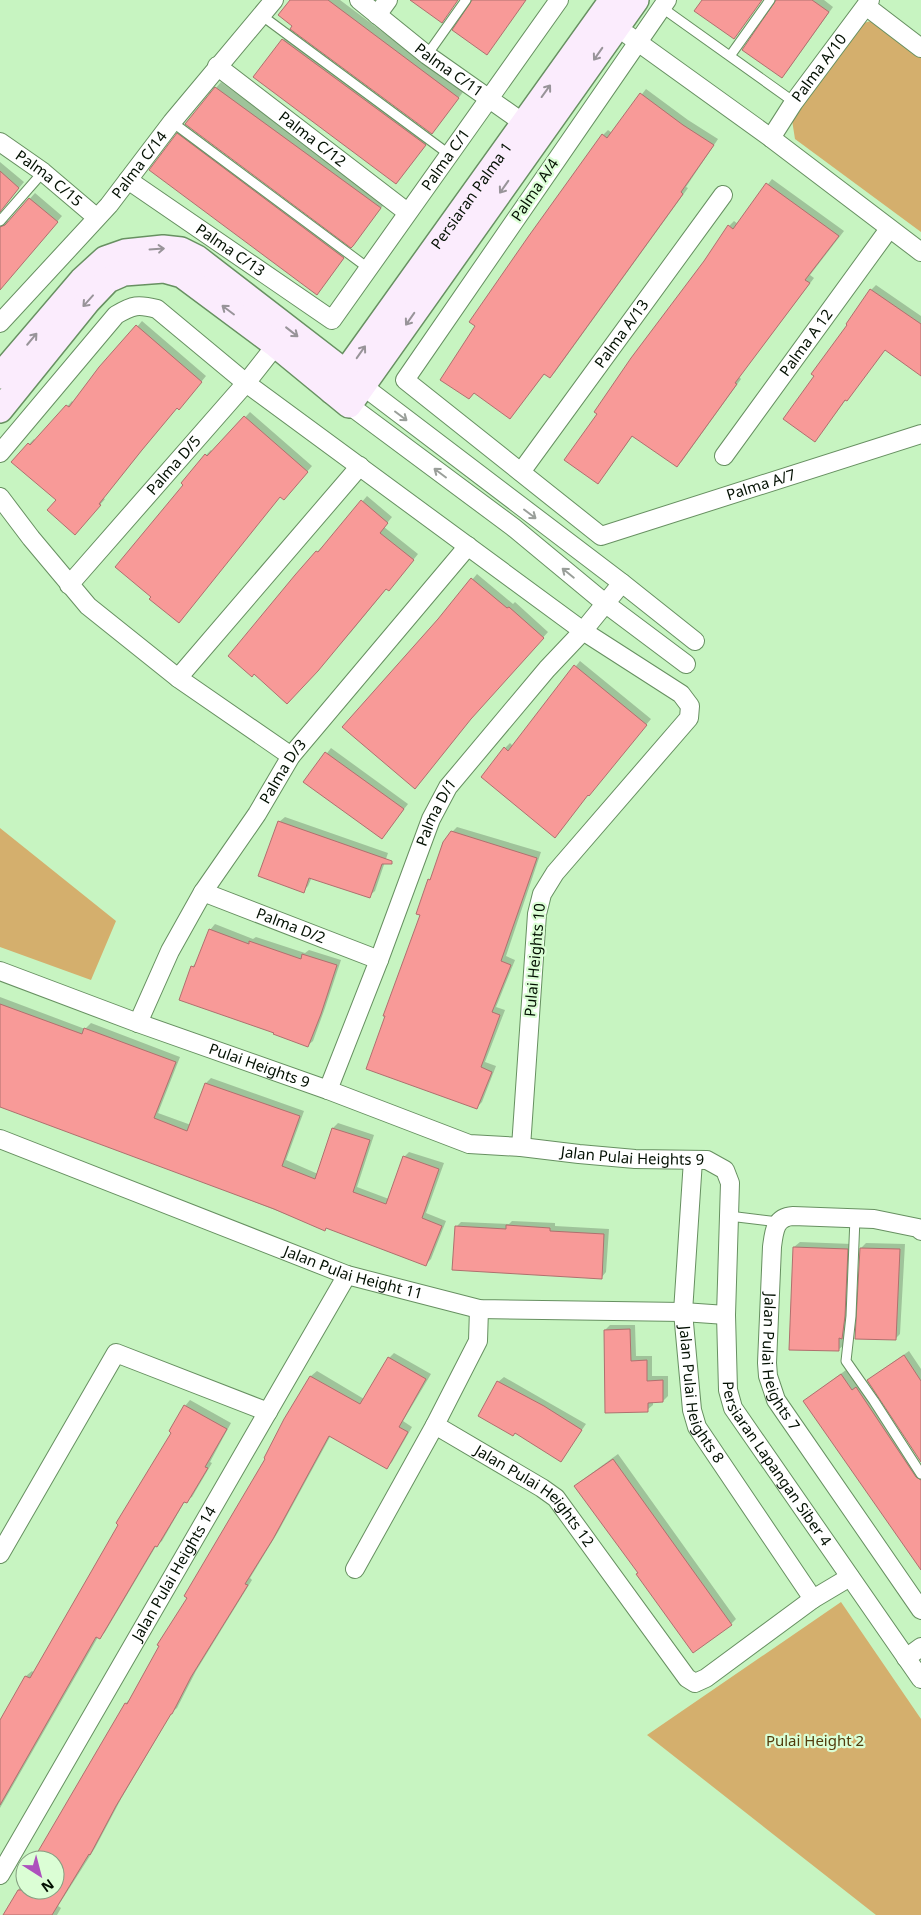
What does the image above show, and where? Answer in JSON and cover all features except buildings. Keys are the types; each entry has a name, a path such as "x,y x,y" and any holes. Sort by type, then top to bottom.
{"street":[{"name":"Palma C/14","path":"0,323 109,205 172,122 274,0"},
{"name":"Palma C/11","path":"359,0 426,55 531,129"},
{"path":"377,15 388,0"},
{"name":"Palma C/1","path":"332,320 559,0"},
{"name":"Persiaran Palma 1","path":"347,389 610,14 636,0"},
{"path":"868,3 921,48"},
{"name":"Palma A/10","path":"771,138 794,102 868,3"},
{"name":"Palma A/4","path":"521,472 405,380 664,4"},
{"path":"610,14 637,42 771,138 888,229 921,252"},
{"name":"Palma C/12","path":"218,66 407,212"},
{"name":"Palma C/15","path":"0,142 43,172 96,218"},
{"name":"Palma C/13","path":"128,180 332,320"},
{"name":"Palma A/13","path":"521,472 723,195"},
{"name":"Palma A 12","path":"724,456 888,229"},
{"path":"0,376 82,280 105,259 125,252 162,248 181,250 197,258 347,389 606,604 686,664"},
{"path":"0,410 88,300 108,280 124,273 164,270 182,275 276,345 347,389 622,583 695,642"},
{"path":"0,453 116,315 132,306 157,309 246,383 583,631"},
{"name":"Palma D/5","path":"69,585 246,383 276,345"},
{"name":"Palma A/7","path":"521,472 601,536 921,434"},
{"path":"178,678 360,466"},
{"path":"0,496 69,585 88,606 178,678 291,756"},
{"name":"Palma D/3","path":"138,1023 170,951 202,892 257,814 291,756 468,546"},
{"name":"Palma D/1","path":"328,1090 431,819 448,787 622,583"},
{"name":"Pulai Heights 10","path":"521,1147 537,914 542,894 555,873 689,718 690,706 681,694 583,631"},
{"name":"Palma D/2","path":"202,892 379,960"},
{"name":"Pulai Heights 9","path":"0,971 138,1023 328,1090 469,1144 521,1147"},
{"name":"Jalan Pulai Height 11","path":"0,1138 347,1275 479,1309 684,1312 726,1315"},
{"name":"Jalan Pulai Heights 9","path":"521,1147 625,1158 707,1160 725,1170 730,1183 729,1216"},
{"name":"Jalan Pulai Heights 8","path":"693,1160 684,1312 692,1410 697,1427 813,1599"},
{"name":"Persiaran Lapangan Siber 4","path":"729,1216 726,1315 728,1390 733,1408 921,1679"},
{"path":"778,1222 787,1216 874,1219 918,1228 921,1231"},
{"name":"Jalan Pulai Heights 7","path":"778,1222 774,1231 772,1246 767,1363 776,1400 921,1610"},
{"name":"Jalan Pulai Heights 14","path":"0,1874 347,1275"},
{"path":"355,1569 435,1425 478,1341 479,1309"},
{"path":"0,1554 116,1353 268,1412"},
{"name":"Jalan Pulai Heights 12","path":"435,1425 556,1498 687,1678 695,1683 706,1678 813,1599"},
{"path":"813,1599 850,1577"},
{"path":"906,1658 921,1647"}],"lane":[{"path":"426,55 466,0"},
{"path":"730,56 770,0"},
{"path":"664,4 730,56 794,102"},
{"path":"261,15 450,155"},
{"path":"172,122 368,268"},
{"path":"0,221 43,172"},
{"path":"729,1216 778,1222"},
{"path":"855,1218 851,1316 846,1361 921,1474"}],"green space":[{"path":"874,20 921,56 921,232 795,139 792,120 864,23"},
{"path":"0,828 116,921 91,980 0,947"},
{"name":"Pulai Height 2","path":"841,1602 921,1719 921,1915 876,1915 647,1735"}]}
